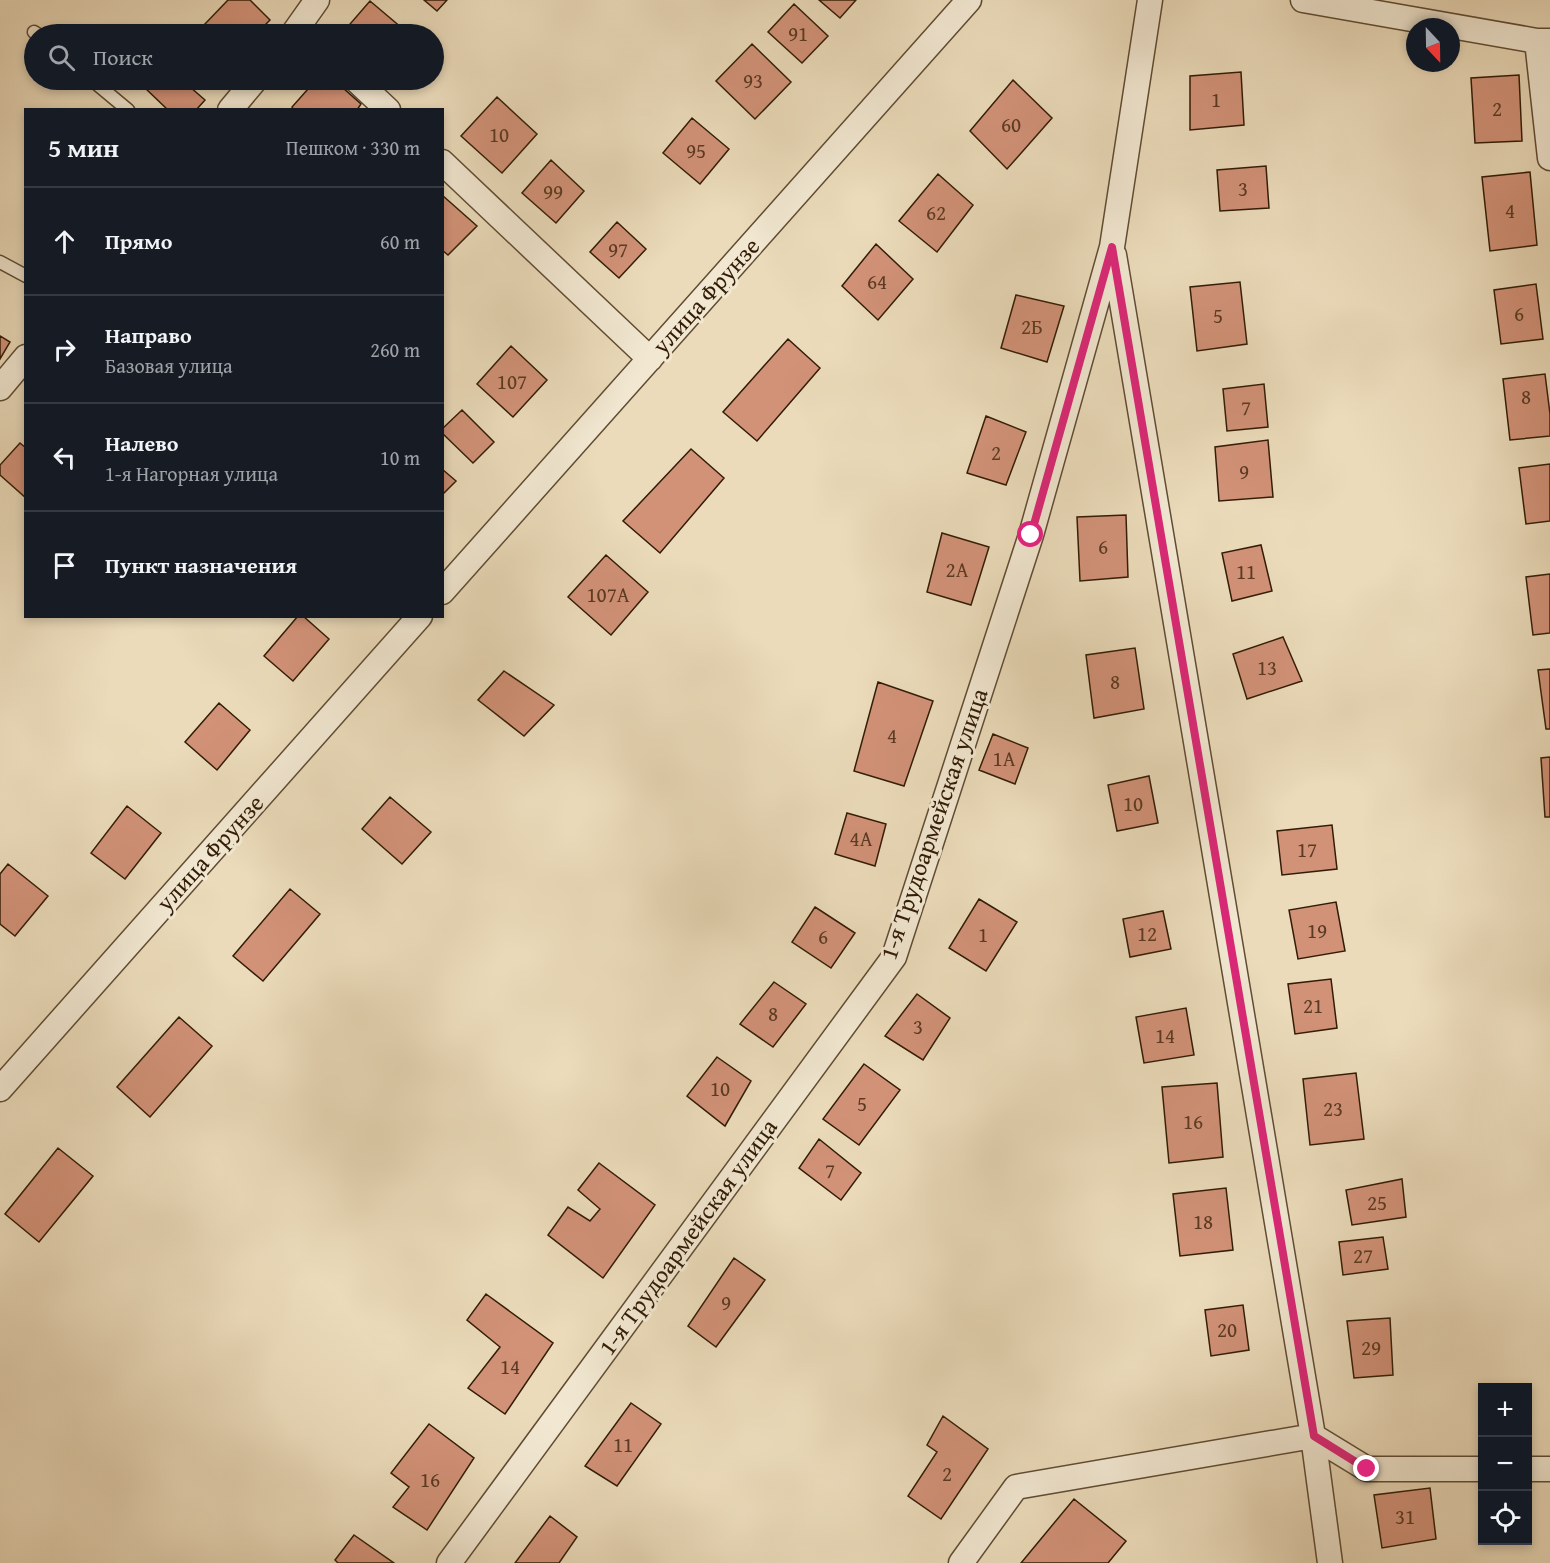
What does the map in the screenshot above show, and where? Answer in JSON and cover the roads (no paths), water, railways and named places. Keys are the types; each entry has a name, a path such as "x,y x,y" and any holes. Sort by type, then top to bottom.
{"street":[{"path":"304,24 317,0"},
{"name":"улица Фрунзе","path":"444,590 969,0"},
{"name":"1-я Трудоармейская улица","path":"449,1563 894,957 1031,535 1112,247 1150,0"},
{"path":"1303,0 1543,41 1550,158"},
{"path":"232,108 247,90"},
{"path":"367,90 386,108"},
{"path":"444,164 650,359"},
{"path":"1112,247 1314,1436 1330,1563"},
{"path":"0,388 24,359"},
{"name":"улица Фрунзе","path":"0,1089 418,618"},
{"path":"961,1563 1016,1487 1314,1436 1367,1469 1478,1469"},
{"path":"1532,1469 1550,1468"}],"lane":[{"path":"104,90 126,108"},
{"path":"0,262 24,275"}]}
